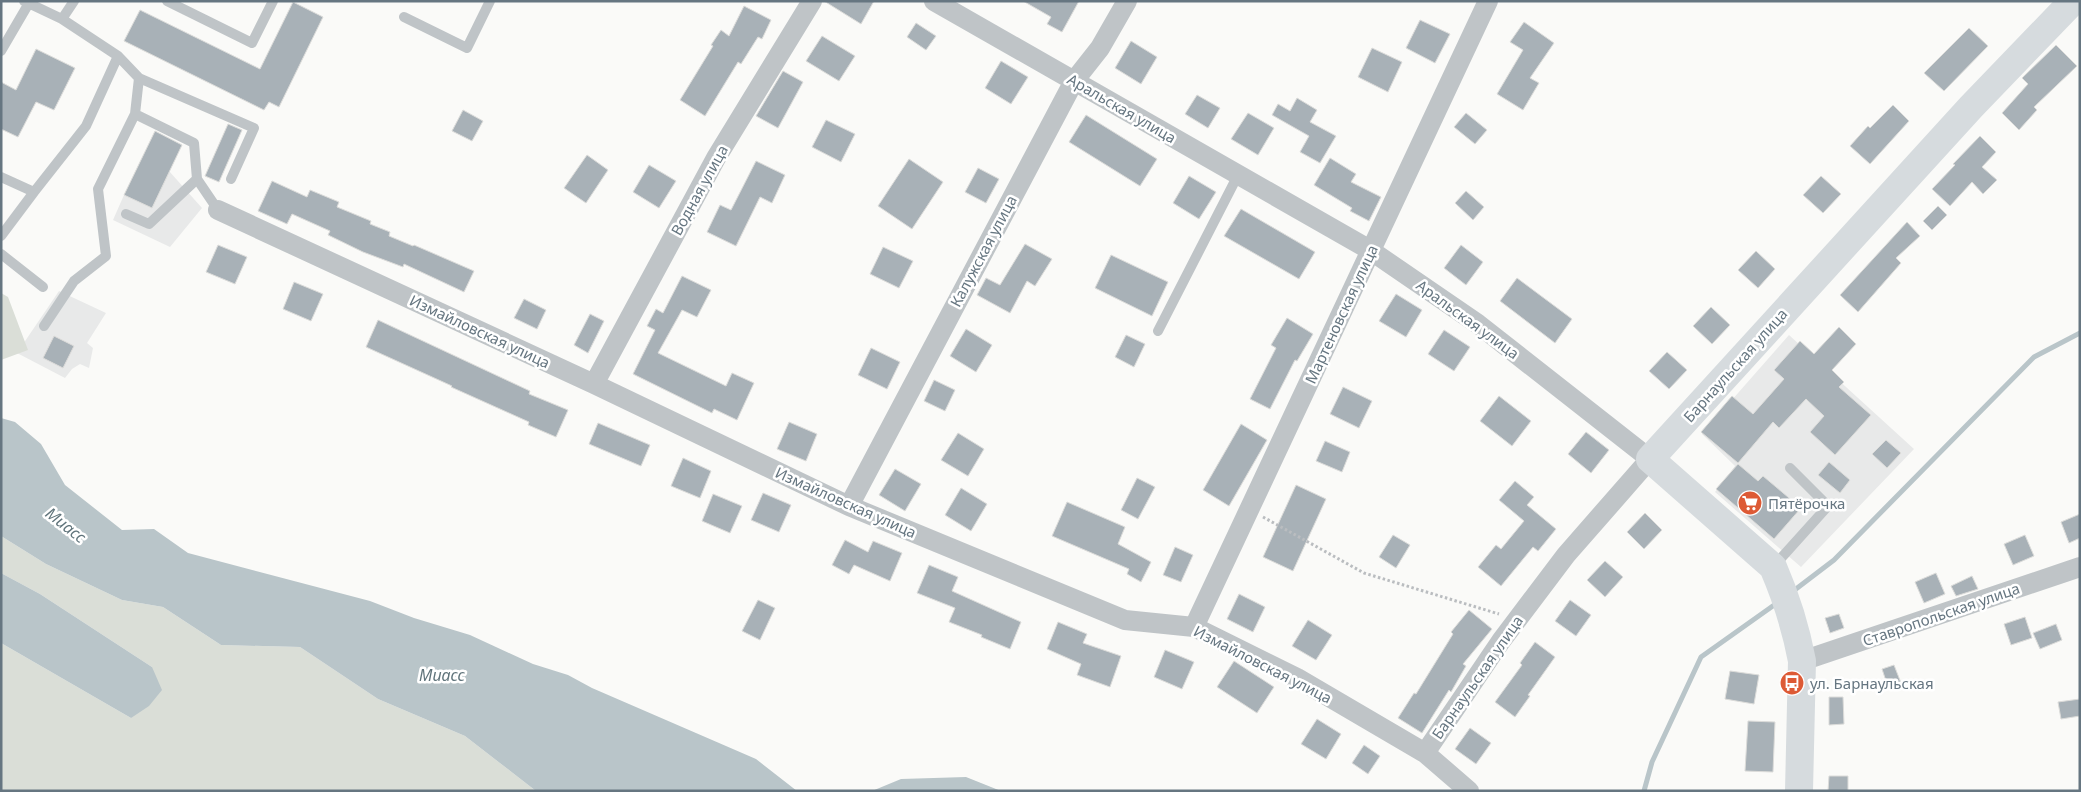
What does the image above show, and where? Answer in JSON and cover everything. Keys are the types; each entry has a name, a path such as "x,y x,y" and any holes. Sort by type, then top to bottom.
{"street":[{"name":"Водная улица","path":"594,384 716,158 812,1"},
{"name":"Аральская улица","path":"934,1 1370,250 1478,324 1650,459 1775,573 1790,614 1802,662 1799,791"},
{"name":"Калужская улица","path":"849,506 1074,81 1100,48 1127,1"},
{"name":"Мартеновская улица","path":"1194,627 1488,1"},
{"name":"Барнаульская улица","path":"1425,753 1517,619 1566,555 1650,459 1964,114 2073,1"},
{"name":"Измайловская улица","path":"218,210 594,384 849,506 1125,620 1194,627 1297,678 1425,753 1468,791"},
{"name":"Ставропольская улица","path":"1802,662 2080,567"}],"lane":[{"path":"62,19 74,1"},
{"path":"167,1 252,43 273,1"},
{"path":"404,17 468,48 490,1"},
{"path":"1,51 26,2 62,19 118,56 139,78 254,128 230,179"},
{"path":"1,236 86,126 118,56"},
{"path":"44,326 74,281 106,256 98,189 135,114 139,78"},
{"path":"135,114 194,142 197,179 218,210"},
{"path":"1158,331 1238,175"},
{"path":"1,177 34,192"},
{"path":"126,214 149,224 197,179"},
{"path":"1,254 43,287"},
{"path":"1775,573 1828,506 1790,468"}],"path":[{"path":"1249,509 1364,573 1517,619"}],"shaded area":[{"path":"169,171 202,208 170,247 113,220 124,195 152,208"},
{"path":"59,291 106,313 87,343 93,348 89,368 80,364 72,369 65,378 17,353"},
{"path":"1,293 8,297 28,350 1,360"},
{"path":"1789,335 1914,449 1801,567 1715,492 1735,466 1702,434"},
{"path":"1,536 46,564 122,600 163,607 221,645 300,647 378,699 465,736 536,791 1,791 1,643 131,718 152,667 40,594 1,573"}],"water":[{"name":"Миасс","path":"1,418 15,422 41,444 65,485 122,530 154,529 188,553 370,601 414,618 470,635 533,664 568,675 592,688 756,759 797,791 536,791 465,736 378,699 300,647 221,645 163,607 122,600 46,564 1,536"},
{"path":"1,573 40,594 152,667 162,690 149,706 131,718 1,643"},
{"path":"966,777 1001,791 872,791 901,779"}],"building":[{"path":"824,1 874,1 861,24"},
{"path":"1023,1 1079,1 1062,32 1047,24 1051,17"},
{"path":"293,2 323,17 279,107 269,102 264,110 124,41 140,10 260,69"},
{"path":"744,6 771,20 762,39 758,37 741,64 738,62 705,116 680,100 721,30 729,36"},
{"path":"1420,20 1450,34 1435,63 1406,48"},
{"path":"1524,22 1554,43 1530,78 1539,83 1523,110 1497,94 1523,50 1510,42"},
{"path":"916,23 936,36 926,50 907,37"},
{"path":"1969,28 1988,46 1944,91 1924,73"},
{"path":"822,36 855,56 839,81 806,61"},
{"path":"1131,41 1157,57 1141,84 1115,68"},
{"path":"2056,45 2077,66 2034,107 2037,110 2019,130 2002,113 2028,84 2022,78"},
{"path":"1372,48 1402,62 1388,92 1358,77"},
{"path":"36,49 75,68 54,110 36,102 18,137 1,129 1,82 16,90"},
{"path":"1001,61 1028,77 1011,104 985,88"},
{"path":"783,71 803,82 778,128 756,116"},
{"path":"1197,95 1220,108 1208,128 1185,114"},
{"path":"1297,98 1317,110 1310,122 1336,136 1320,163 1300,152 1309,136 1272,115 1278,104 1290,111"},
{"path":"1893,105 1909,121 1870,164 1850,146 1868,126 1870,128"},
{"path":"463,110 483,121 472,141 452,131"},
{"path":"1248,113 1274,128 1258,155 1231,139"},
{"path":"1466,113 1487,130 1475,144 1454,127"},
{"path":"1086,115 1157,159 1140,186 1069,142"},
{"path":"826,120 855,134 841,162 812,147"},
{"path":"228,124 242,130 219,182 205,176"},
{"path":"155,131 182,145 152,208 124,195"},
{"path":"1980,136 1996,152 1982,167 1997,180 1983,194 1972,182 1950,206 1932,189"},
{"path":"587,155 608,170 586,203 564,188"},
{"path":"1330,158 1356,174 1351,182 1381,197 1369,221 1350,211 1352,208 1314,185"},
{"path":"909,159 943,182 912,229 878,206"},
{"path":"756,161 785,175 772,203 760,197 736,246 707,232 720,205 731,210"},
{"path":"649,165 676,181 659,208 633,192"},
{"path":"978,168 999,179 986,203 965,192"},
{"path":"1189,176 1216,192 1199,219 1173,203"},
{"path":"1821,176 1841,194 1823,213 1803,195"},
{"path":"272,181 307,197 310,190 339,202 337,207 371,221 370,224 390,232 389,236 474,271 464,292 404,264 403,267 363,252 328,235 330,231 292,214 287,224 258,211"},
{"path":"1466,191 1484,207 1473,220 1455,203"},
{"path":"1938,206 1947,215 1932,230 1923,221"},
{"path":"1241,209 1315,252 1299,279 1224,236"},
{"path":"1907,222 1920,236 1896,258 1901,263 1858,312 1840,295"},
{"path":"1025,244 1052,259 1035,286 1027,281 1010,313 977,295 986,278 1000,285"},
{"path":"218,245 247,257 235,284 206,272"},
{"path":"1461,245 1483,262 1466,285 1444,268"},
{"path":"883,247 913,261 899,288 870,274"},
{"path":"1756,251 1775,269 1758,288 1738,270"},
{"path":"1111,255 1168,282 1152,316 1095,288"},
{"path":"682,276 711,290 697,317 682,310 658,353 726,386 732,373 754,383 737,420 714,409 712,413 633,374 655,330 647,326 656,309 663,313"},
{"path":"1517,278 1572,319 1555,343 1500,301"},
{"path":"294,282 323,294 311,321 283,309"},
{"path":"1396,294 1422,310 1406,337 1379,321"},
{"path":"524,299 546,310 537,329 514,318"},
{"path":"1711,307 1730,325 1712,344 1693,326"},
{"path":"590,314 604,321 588,353 574,345"},
{"path":"1287,318 1313,334 1297,361 1295,360 1270,409 1250,399 1276,348 1271,345"},
{"path":"378,320 530,391 529,394 568,410 556,437 528,425 529,422 366,347"},
{"path":"1839,327 1856,344 1832,370 1844,382 1839,387 1871,415 1835,455 1810,432 1824,416 1806,399 1779,428 1773,422 1738,463 1701,432 1732,396 1753,414 1784,379 1774,370 1800,341 1814,354"},
{"path":"966,329 992,345 976,372 950,356"},
{"path":"1444,330 1470,347 1454,371 1428,354"},
{"path":"1126,335 1145,344 1134,367 1115,357"},
{"path":"54,336 74,346 63,368 43,358"},
{"path":"871,348 900,362 887,389 858,375"},
{"path":"1667,352 1687,370 1669,389 1649,371"},
{"path":"934,380 955,390 945,411 924,401"},
{"path":"1343,387 1372,401 1359,428 1330,414"},
{"path":"1499,396 1531,421 1512,446 1480,421"},
{"path":"789,422 817,434 806,461 777,449"},
{"path":"598,423 650,445 641,466 589,444"},
{"path":"1241,424 1267,440 1229,506 1203,490"},
{"path":"1586,432 1609,450 1591,473 1568,454"},
{"path":"958,433 984,449 968,476 941,460"},
{"path":"1886,440 1901,453 1887,468 1872,454"},
{"path":"1325,441 1350,452 1342,472 1316,461"},
{"path":"683,458 711,471 700,498 671,486"},
{"path":"1829,462 1850,480 1840,493 1818,475"},
{"path":"1738,464 1758,481 1763,476 1801,508 1774,539 1716,489"},
{"path":"895,469 921,484 905,511 879,495"},
{"path":"1137,478 1155,487 1138,519 1121,510"},
{"path":"1515,481 1534,497 1527,505 1556,529 1538,551 1533,547 1501,586 1478,567 1496,545 1501,549 1524,521 1499,500"},
{"path":"1296,485 1326,499 1293,571 1263,557"},
{"path":"961,488 987,504 971,531 945,515"},
{"path":"763,493 791,505 779,532 751,520"},
{"path":"713,494 742,506 730,533 702,521"},
{"path":"1067,502 1125,527 1118,544 1151,562 1141,582 1127,574 1129,569 1052,536"},
{"path":"1645,513 1662,530 1644,549 1627,532"},
{"path":"2080,514 2080,538 2069,543 2061,522"},
{"path":"1393,535 1410,545 1396,568 1379,557"},
{"path":"2025,535 2034,556 2013,565 2004,544"},
{"path":"845,540 868,552 873,541 902,553 890,581 854,565 849,574 832,565"},
{"path":"1175,547 1193,555 1181,582 1163,575"},
{"path":"1605,561 1623,577 1605,597 1587,580"},
{"path":"929,565 958,577 952,591 1021,622 1010,649 949,622 955,608 917,593"},
{"path":"1936,573 1945,594 1924,603 1915,582"},
{"path":"1972,576 1978,589 1956,596 1951,586"},
{"path":"1239,594 1265,607 1253,632 1227,619"},
{"path":"758,600 775,608 760,640 742,631"},
{"path":"1570,600 1591,615 1576,636 1555,621"},
{"path":"1469,610 1492,629 1463,664 1466,666 1451,692 1449,690 1422,733 1398,718 1414,693 1416,694 1453,634 1451,632"},
{"path":"1839,614 1844,628 1830,633 1825,618"},
{"path":"2025,617 2032,638 2011,645 2004,624"},
{"path":"1308,620 1332,635 1316,660 1292,646"},
{"path":"1058,622 1087,634 1083,643 1121,656 1110,687 1077,675 1081,664 1047,649"},
{"path":"2056,624 2062,640 2040,649 2033,633"},
{"path":"1535,642 1555,657 1515,717 1495,702 1522,665 1520,663"},
{"path":"1165,650 1194,662 1182,689 1154,677"},
{"path":"1234,661 1274,687 1257,713 1217,687"},
{"path":"1894,665 1901,683 1888,687 1882,669"},
{"path":"1730,671 1759,675 1754,704 1725,699"},
{"path":"1829,697 1843,697 1844,724 1829,725"},
{"path":"2080,699 2080,716 2061,719 2058,702"},
{"path":"1317,719 1341,734 1326,759 1301,744"},
{"path":"1748,721 1775,722 1773,772 1745,771"},
{"path":"1470,728 1491,743 1476,764 1455,749"},
{"path":"1364,745 1380,756 1368,774 1352,763"},
{"path":"1829,776 1848,776 1848,791 1828,791"}],"waterway":[{"path":"1792,592 1834,560 2034,357 2080,333"},
{"path":"1644,791 1652,762 1701,657 1777,603"}],"place":[{"name":"Пятёрочка","path":"1750,503"},
{"name":"ул. Барнаульская","path":"1792,683"}]}
